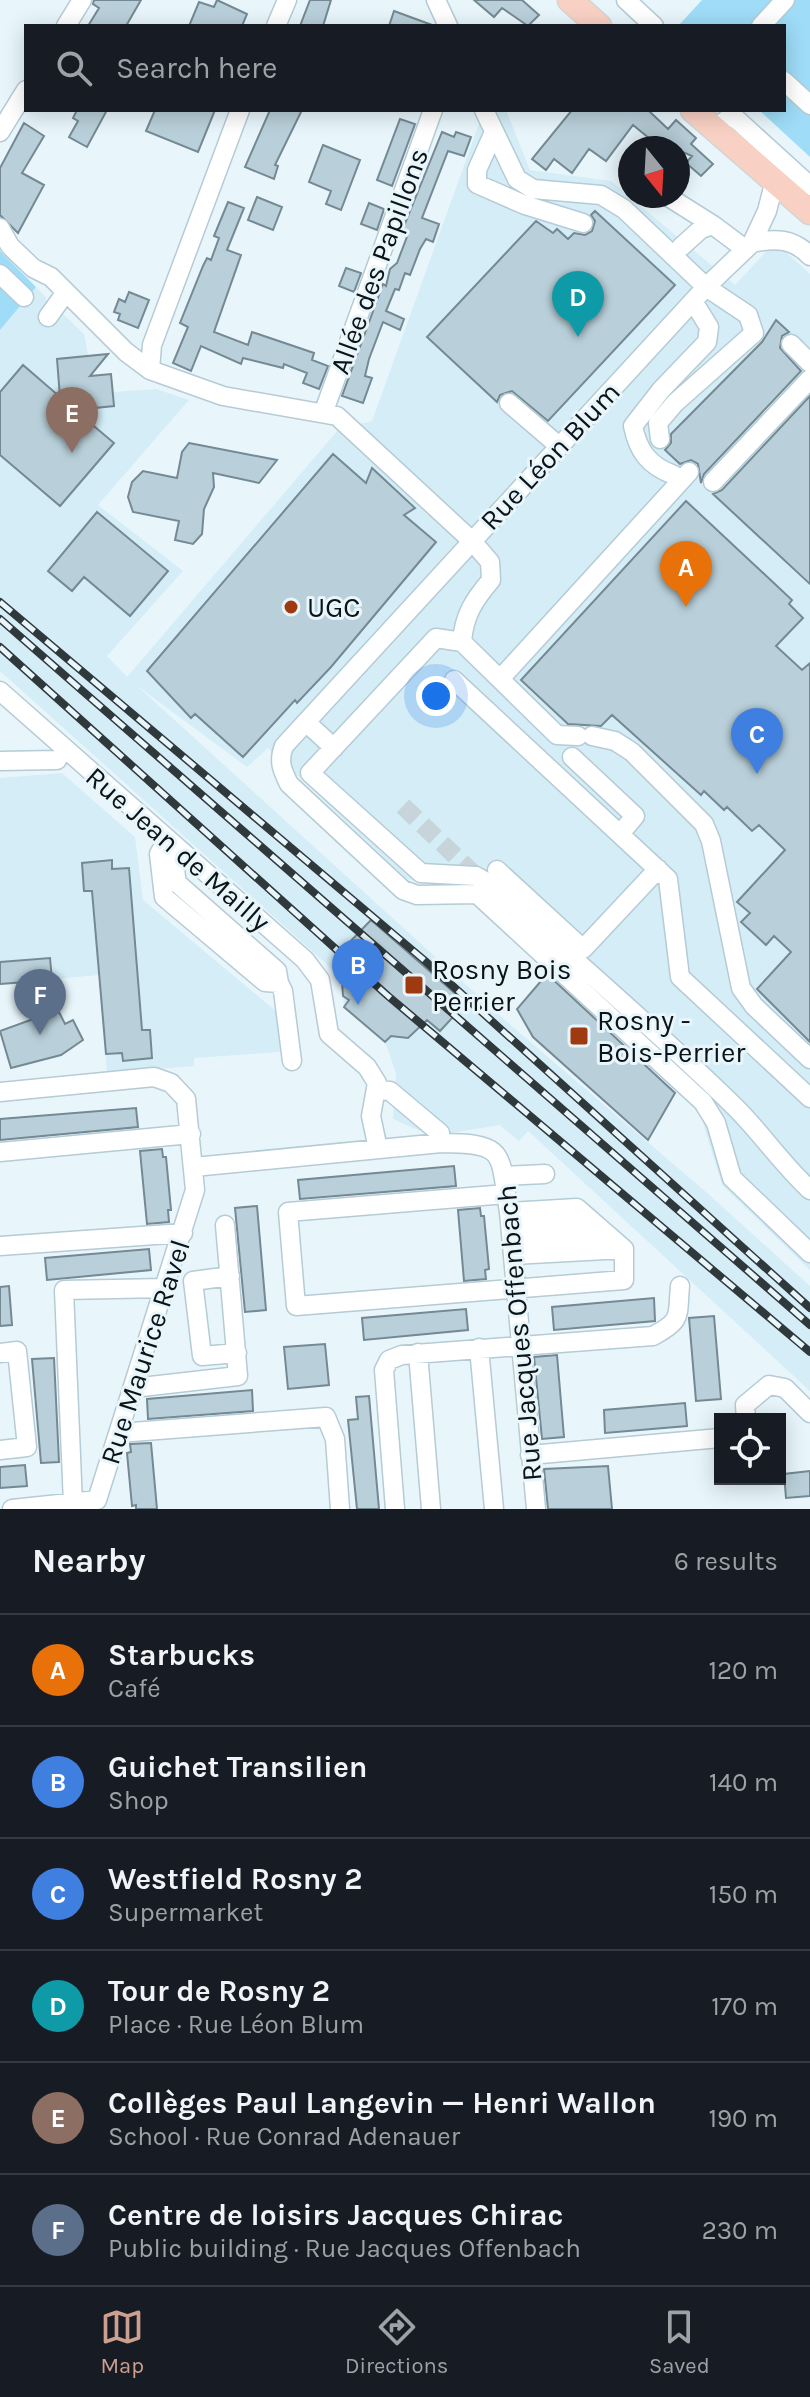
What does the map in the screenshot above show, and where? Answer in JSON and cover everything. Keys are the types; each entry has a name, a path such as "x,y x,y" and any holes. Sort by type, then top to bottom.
{"main road":[{"path":"570,0 597,24"},
{"path":"701,112 726,118 775,180 804,199 810,230"}],"street":[{"path":"67,24 82,0"},
{"path":"277,24 287,0"},
{"path":"436,0 447,24"},
{"path":"626,0 652,24"},
{"path":"763,24 785,0"},
{"path":"786,83 810,105"},
{"path":"0,132 24,93"},
{"path":"150,370 152,345 239,112"},
{"name":"Allée des Papillons","path":"324,411 432,112"},
{"path":"485,112 517,179 524,185 601,195 624,209 706,287 748,315 754,333 657,416 647,430 659,461 679,470"},
{"path":"726,118 804,199"},
{"path":"477,184 477,170 494,132"},
{"path":"477,184 490,160 504,154"},
{"name":"Rue Léon Blum","path":"775,180 767,211 748,246 559,446 280,755 281,768 289,784 403,890 417,895 477,894 703,1102 716,1123 732,1178 810,1253"},
{"path":"477,184 525,205 583,223"},
{"path":"686,208 748,246 784,240 800,245 810,256"},
{"path":"681,247 701,229 713,225"},
{"path":"1,233 33,268 51,277 126,352 150,370 223,396 276,407 324,411 337,416 472,541 490,562 491,580 463,622 462,642"},
{"path":"0,274 24,297"},
{"path":"48,317 66,292"},
{"path":"679,470 659,470 637,446 633,426 661,390 707,342 709,327 693,301"},
{"path":"791,344 810,363"},
{"path":"713,482 810,379"},
{"path":"509,403 559,446"},
{"path":"660,439 658,423 675,403"},
{"path":"500,679 679,470"},
{"path":"620,834 635,816 575,747 462,642 436,638 310,773 421,873 476,876 490,884 642,1019 739,1111 782,1164 810,1190"},
{"path":"454,680 668,879 680,977 810,1098"},
{"name":"Rue Jean de Mailly","path":"0,691 305,960 320,980 326,1024 337,1044 367,1067 378,1090"},
{"path":"307,723 334,748"},
{"path":"575,747 604,737 623,746 699,815 711,841 741,988 754,1006 810,1059"},
{"path":"0,761 57,760"},
{"path":"168,839 159,854 164,897 265,982 279,983"},
{"path":"183,852 174,863 177,883 277,971 283,991 292,1061"},
{"path":"497,870 583,949 658,869"},
{"path":"0,1092 154,1077 171,1083 186,1099 194,1167"},
{"path":"378,1149 371,1116 378,1090 390,1091 440,1133 441,1143"},
{"path":"0,1152 191,1134"},
{"name":"Rue Jacques Offenbach","path":"194,1167 441,1143 479,1143 493,1149 509,1218 536,1509"},
{"name":"Rue Maurice Ravel","path":"12,1509 95,1505 183,1233 195,1190 194,1167"},
{"path":"509,1218 545,1174"},
{"path":"288,1212 509,1218 592,1222 624,1249 624,1280 296,1306 288,1212"},
{"path":"509,1218 609,1236"},
{"path":"509,1218 624,1249"},
{"path":"133,1388 238,1376 225,1225"},
{"path":"0,1246 183,1233"},
{"path":"230,1276 193,1281 202,1356 237,1353"},
{"path":"395,1509 384,1370 389,1360 418,1353 653,1336 672,1326 680,1313 680,1286"},
{"path":"73,1504 64,1290 164,1288"},
{"path":"479,1348 494,1509"},
{"path":"0,1353 17,1351 27,1447 0,1450"},
{"path":"418,1353 431,1509"},
{"path":"746,1412 769,1385 785,1388 810,1413"},
{"path":"119,1433 326,1417 335,1439 340,1509"},
{"path":"530,1455 714,1439"}],"shaded area":[{"path":"702,0 810,0 810,157 761,112 786,112 786,24 680,24"},
{"path":"483,112 507,112 530,170 611,181 618,187 618,208 643,208 735,285 775,242 810,274 810,1270 722,1185 698,1107 477,885 424,883 407,879 268,748 247,767 136,685 506,1021 706,1192 810,1286 810,1391 528,1131 519,1141 500,1125 432,1136 393,1119 396,1073 385,1042 344,1007 342,978 0,671 0,330 36,287 46,297 45,314 60,311 84,334 92,376 111,374 114,392 156,389 189,400 98,505 183,571 107,656 127,677 338,430 372,421"},
{"path":"0,251 36,287 0,330"},
{"path":"62,773 135,837 143,900 277,1012 280,1052 194,1058 194,1066 107,1073 99,975 0,984 0,778"}],"building":[{"path":"94,0 141,0 127,24 89,24 99,8 93,4"},
{"path":"217,0 247,14 243,24 190,24 199,2 214,7"},
{"path":"310,0 331,0 324,24 301,24"},
{"path":"474,0 522,0 539,15 530,24 525,24 502,8 494,17"},
{"path":"394,11 429,24 390,24"},
{"path":"76,112 106,112 87,147 69,137 78,121 73,118"},
{"path":"154,112 214,112 198,152 146,131"},
{"path":"269,112 301,112 275,165 278,166 274,179 245,167"},
{"path":"570,112 650,112 668,129 676,120 696,138 691,144 713,164 701,176 690,166 690,136 646,136 633,125 625,136 618,136 618,145 606,161 589,149 572,173 554,159 546,170 532,159"},
{"path":"400,119 415,124 392,186 377,180"},
{"path":"24,123 44,136 22,173 44,185 18,233 0,215 0,168"},
{"path":"442,132 454,137 456,132 471,137 464,156 448,151 422,218 439,224 433,242 426,239 410,275 405,273 386,311 404,319 400,330 383,322 369,359 365,376 372,378 363,403 342,396 383,284 386,286 390,269 397,263 408,234 402,231"},
{"path":"323,145 360,160 341,210 326,204 331,191 309,182"},
{"path":"257,197 282,207 273,230 248,220"},
{"path":"228,202 244,208 227,250 241,255 214,332 248,345 252,332 314,353 312,360 328,366 319,389 303,383 307,373 284,364 283,368 243,358 241,364 201,346 191,371 173,363 188,327 180,323 203,266 207,258 211,260 219,238 214,236"},
{"path":"369,203 384,209 377,230 361,224"},
{"path":"595,211 675,285 548,421 512,391 500,395 497,402 427,337 536,221 553,233 557,229 568,239 574,233 585,235 592,231 595,221 591,215"},
{"path":"346,268 361,273 354,292 339,286"},
{"path":"129,292 149,300 138,328 118,320 120,314 114,312 119,299 125,302"},
{"path":"776,320 789,332 782,336 780,348 801,371 704,474 701,483 698,464 691,460 680,464 665,450 671,443 671,434 762,342"},
{"path":"108,354 90,376 111,374 114,406 75,410 114,443 60,506 0,455 0,392 23,365 60,397 57,359"},
{"path":"810,396 810,584 713,494 722,490"},
{"path":"189,443 277,460 259,483 213,473 214,487 204,509 202,534 193,544 175,540 179,521 133,512 128,497 132,482 143,471 177,478 182,452"},
{"name":"UGC","path":"333,454 366,483 372,468 415,508 404,515 436,542 331,667 297,703 295,700 243,757 195,714 191,718 147,671"},
{"path":"686,501 792,600 789,604 803,618 776,646 802,670 810,663 810,1042 757,989 791,952 774,936 766,945 741,922 750,913 737,902 785,850 759,825 752,831 727,807 724,810 704,791 701,795 612,715 601,726 568,724 521,680"},
{"path":"97,512 168,571 130,616 84,577 72,591 48,571"},
{"path":"112,860 112,869 129,868 142,1030 150,1030 152,1058 123,1061 122,1053 106,1054 92,891 84,891 82,863"},
{"path":"371,920 466,1003 440,1031 427,1020 408,1038 391,1036 385,1042 344,1007 349,1000 343,996 342,982 359,961 344,948"},
{"path":"50,958 52,980 0,984 0,962"},
{"path":"547,974 675,1093 648,1140 533,1037 517,1009"},
{"path":"58,1010 65,1024 73,1020 83,1040 61,1055 11,1068 0,1031"},
{"path":"136,1108 138,1127 0,1140 0,1119"},
{"path":"162,1149 163,1157 166,1157 171,1210 168,1210 169,1222 147,1224 140,1151"},
{"path":"454,1166 456,1186 300,1199 298,1180"},
{"path":"257,1206 266,1310 245,1312 235,1208"},
{"path":"480,1208 481,1216 484,1216 489,1269 485,1270 486,1279 464,1281 458,1210"},
{"path":"149,1249 151,1270 47,1280 45,1258"},
{"path":"9,1286 12,1325 0,1326 0,1287"},
{"path":"654,1298 655,1321 554,1330 552,1307"},
{"path":"466,1309 468,1330 364,1340 362,1318"},
{"path":"714,1316 721,1399 696,1401 689,1318"},
{"path":"325,1344 329,1385 288,1389 284,1347"},
{"path":"557,1355 564,1437 542,1439 534,1357"},
{"path":"54,1358 59,1462 41,1463 32,1359"},
{"path":"252,1390 253,1411 148,1419 147,1399"},
{"path":"369,1396 379,1509 357,1509 348,1420 358,1419 356,1397"},
{"path":"685,1403 687,1426 605,1433 604,1410"},
{"path":"151,1443 157,1509 136,1509 136,1505 132,1506 127,1453 131,1452 130,1444"},
{"path":"25,1465 27,1486 0,1488 0,1467"},
{"path":"608,1466 612,1509 548,1509 544,1469"},
{"path":"810,1471 810,1496 786,1498 786,1474"}],"tunnel":[{"path":"403,806 476,876"}],"railway":[{"path":"0,602 424,960 810,1308"},
{"path":"0,619 810,1325"},
{"path":"0,647 388,996 810,1352"}],"place":[{"name":"Tour de Rosny 2","path":"578,337"},
{"name":"Collèges Paul Langevin — Henri Wallon","path":"72,453"},
{"name":"UGC","path":"291,607"},
{"name":"Starbucks","path":"686,607"},
{"name":"Westfield Rosny 2","path":"757,774"},
{"name":"Rosny Bois Perrier","path":"414,985"},
{"name":"Guichet Transilien","path":"358,1005"},
{"name":"Centre de loisirs Jacques Chirac","path":"40,1035"},
{"name":"Rosny - Bois-Perrier","path":"579,1036"}]}
